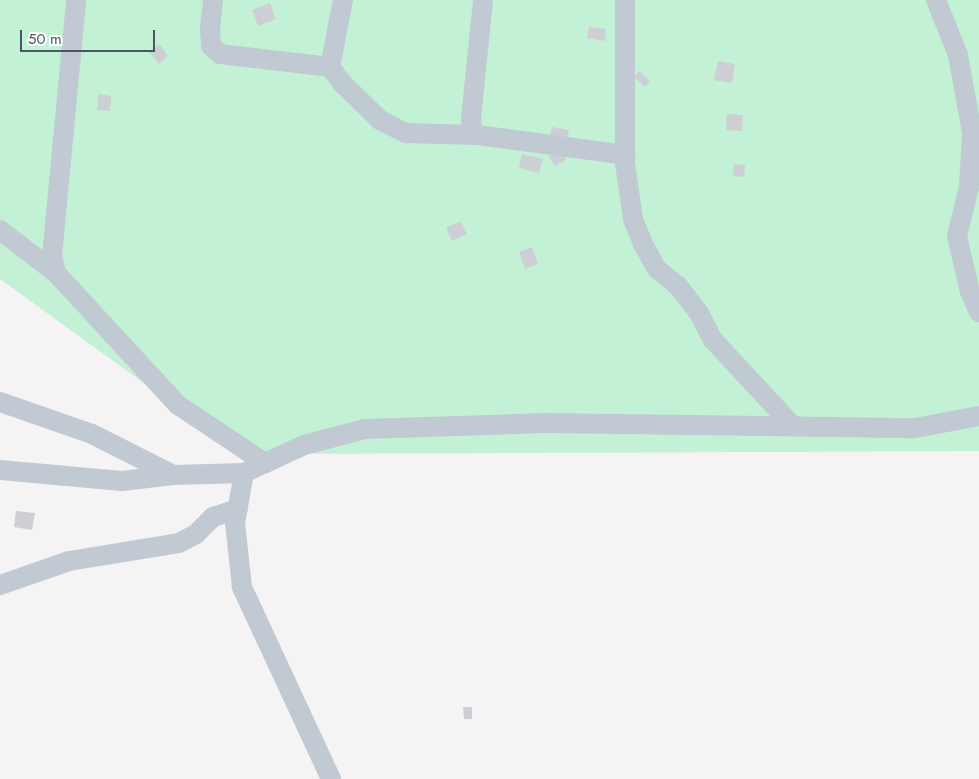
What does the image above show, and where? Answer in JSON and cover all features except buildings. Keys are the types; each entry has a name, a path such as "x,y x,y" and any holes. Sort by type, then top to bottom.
{"street":[{"path":"56,273 52,256 76,0"},
{"path":"213,0 210,30 211,46 220,54 330,67 343,84 380,120 406,133 477,135 626,155"},
{"path":"330,67 343,0"},
{"path":"477,135 472,131 471,118 483,0"},
{"path":"625,0 626,155 633,220 644,246 657,269 678,286 699,313 713,340 793,426"},
{"path":"936,0 958,55 972,133 969,187 958,236 970,292 979,312"},
{"path":"0,230 56,273 178,405 265,463"},
{"path":"0,402 92,434 173,475"},
{"path":"0,470 122,482 173,475 244,473 304,445 365,429 544,423 915,428 979,416"},
{"path":"244,473 235,523 242,587 331,779"},
{"path":"0,585 69,561 179,543 196,534 213,517 238,509"}],"green space":[{"path":"0,0 979,0 979,451 242,454 0,279"}]}
